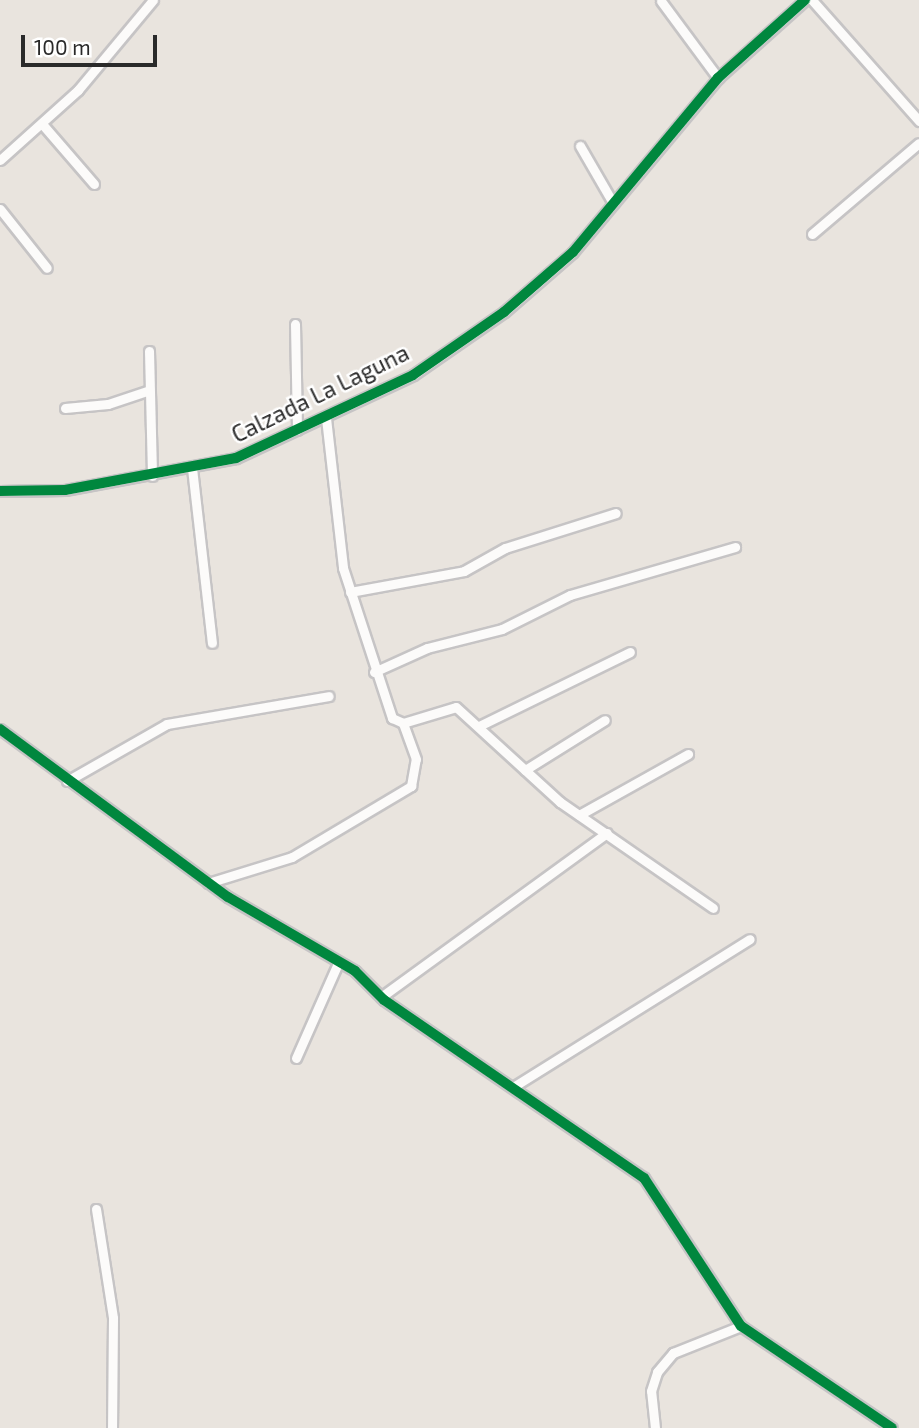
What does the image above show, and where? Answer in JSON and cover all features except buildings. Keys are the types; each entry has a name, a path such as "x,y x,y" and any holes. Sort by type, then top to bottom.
{"street":[{"path":"0,160 43,125 153,0"},
{"name":"Calzada La Laguna","path":"0,491 65,490 152,476 236,458 413,375 504,312 573,252 718,78 804,0"},
{"path":"812,0 919,121"},
{"path":"661,1 718,78"},
{"path":"43,125 94,184"},
{"path":"812,234 919,143"},
{"path":"580,146 613,203"},
{"path":"0,209 47,268"},
{"path":"295,324 297,430"},
{"path":"149,351 147,391 152,476"},
{"path":"65,408 108,404 147,391"},
{"path":"326,418 350,592 374,672 392,718 403,723 456,707 579,815 713,908"},
{"path":"192,467 212,643"},
{"path":"350,592 464,571 505,548 616,513"},
{"path":"374,672 427,648 489,634 570,595 735,547"},
{"path":"479,726 630,652"},
{"path":"67,781 167,724 329,696"},
{"path":"525,770 606,720"},
{"path":"208,883 292,857 411,786 418,773 403,723"},
{"path":"0,729 208,883 338,963 381,997 643,1178 741,1326 892,1428"},
{"path":"579,815 688,754"},
{"path":"381,997 607,833"},
{"path":"513,1087 750,939"},
{"path":"296,1058 338,963"},
{"path":"96,1209 113,1318 112,1428"},
{"path":"655,1428 651,1391 657,1371 673,1353 741,1326"}],"cycle path":[{"path":"0,491 65,490 236,458 413,375 504,312 573,252 718,78 805,0"},
{"path":"0,729 228,897 355,971 384,1000 644,1178 741,1326 892,1428"}]}
